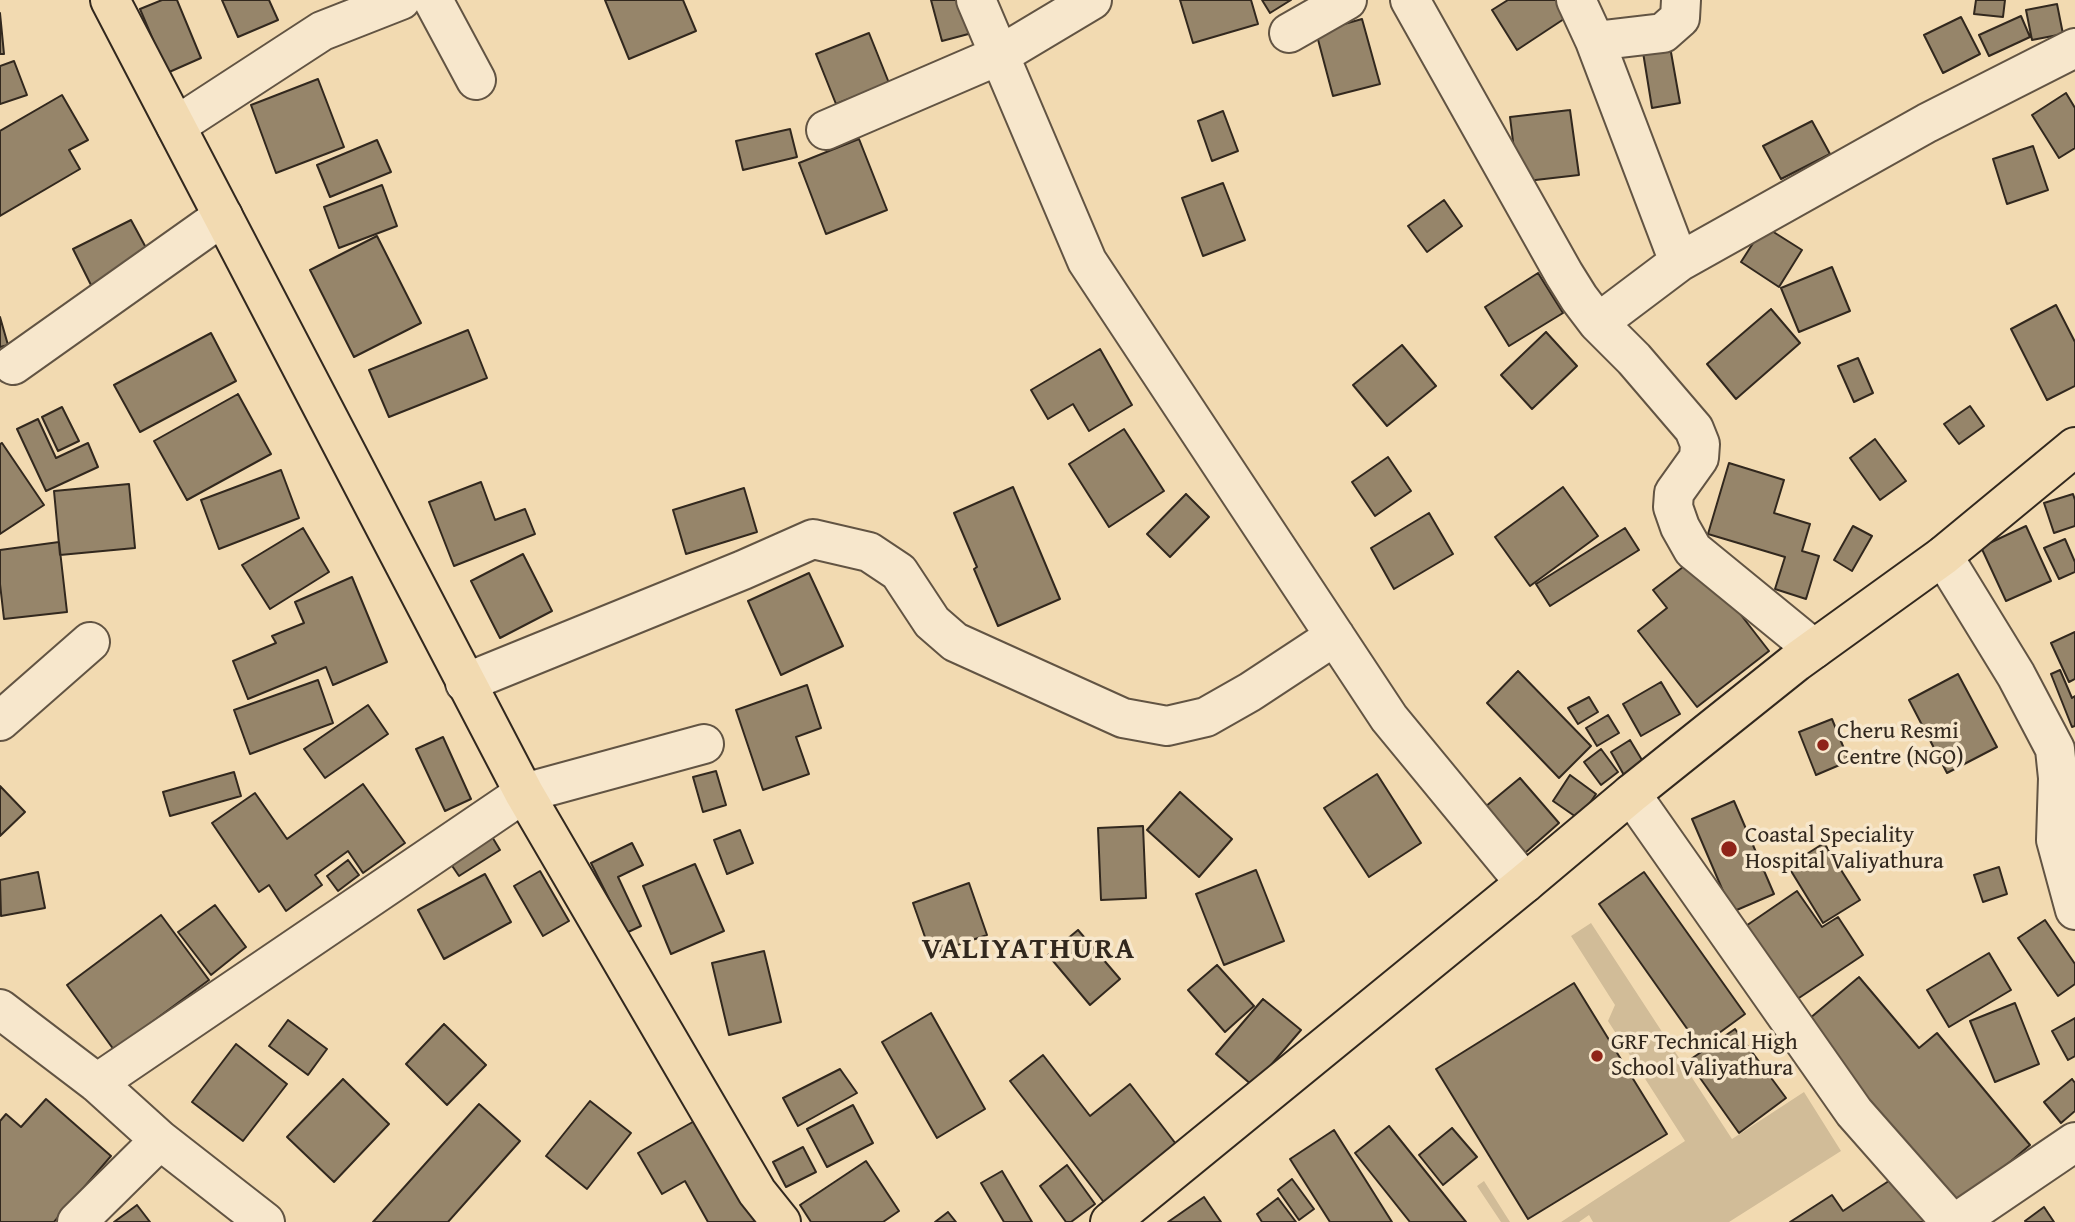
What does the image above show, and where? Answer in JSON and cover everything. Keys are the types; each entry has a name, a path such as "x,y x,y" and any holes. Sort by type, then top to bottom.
{"main road":[{"path":"110,0 524,793 757,1192 781,1222"},
{"path":"1110,1222 1631,794 1814,649 1943,556 2073,452"}],"street":[{"path":"176,126 321,31 401,0"},
{"path":"433,0 476,80"},
{"path":"976,0 1087,261 1389,718 1525,883"},
{"path":"826,130 1000,55 1092,0"},
{"path":"1289,33 1347,0"},
{"path":"1410,0 1579,298 1598,323 1634,359 1694,429 1700,444 1699,458 1674,494 1673,506 1680,527 1693,550 1814,649"},
{"path":"1576,0 1595,41 1679,262"},
{"path":"1595,41 1663,33 1680,18 1681,0"},
{"path":"1598,323 1679,262 1927,123 2075,48"},
{"path":"13,365 223,216"},
{"path":"465,682 813,539 869,552 899,572 932,622 955,642 1123,718 1167,726 1206,717 1250,692 1335,636"},
{"path":"1943,556 2017,675 2054,748 2058,778 2056,839 2075,910"},
{"path":"0,721 90,642"},
{"path":"97,1083 524,793 704,744"},
{"path":"1631,794 1854,1112 1951,1222"},
{"path":"0,1009 97,1083 160,1140 265,1222"},
{"path":"77,1222 160,1140"},
{"path":"1957,1222 2075,1142"}],"shaded area":[{"path":"1591,923 1732,1139 1804,1092 1841,1151 1729,1222 1593,1222 1589,1215 1579,1222 1561,1222 1685,1141 1608,1021 1615,1005 1571,936"},
{"path":"1484,1181 1510,1222 1501,1222 1477,1186"}],"building":[{"path":"162,0 177,0 201,58 167,73 140,9"},
{"path":"222,0 269,0 278,20 238,37"},
{"path":"605,0 683,0 696,31 629,59"},
{"path":"931,0 968,0 976,32 942,41"},
{"path":"1180,0 1251,0 1258,24 1193,43"},
{"path":"1262,0 1291,0 1270,13"},
{"path":"1508,0 1565,0 1573,13 1517,50 1492,10"},
{"path":"1976,0 2005,0 2003,17 1974,14"},
{"path":"2057,4 2063,34 2032,40 2026,10"},
{"path":"0,13 4,54 0,54"},
{"path":"2021,16 2030,37 1989,56 1979,35"},
{"path":"1961,17 1980,54 1943,73 1924,35"},
{"path":"1362,19 1380,84 1333,96 1316,32"},
{"path":"869,33 889,83 836,104 816,54"},
{"path":"1669,41 1680,103 1652,108 1642,46"},
{"path":"14,61 27,95 0,104 0,66"},
{"path":"318,79 344,147 276,173 251,105"},
{"path":"2066,93 2075,108 2075,148 2059,158 2032,115"},
{"path":"62,95 88,140 69,150 80,169 0,216 0,131"},
{"path":"1570,110 1579,175 1518,182 1510,117"},
{"path":"1223,111 1238,151 1212,161 1198,121"},
{"path":"1812,121 1830,154 1781,179 1763,146"},
{"path":"790,129 797,157 743,170 736,141"},
{"path":"859,139 887,210 826,234 799,163"},
{"path":"377,140 391,172 330,197 317,165"},
{"path":"2033,146 2048,190 2007,204 1993,159"},
{"path":"1223,183 1245,240 1203,256 1182,198"},
{"path":"382,185 397,226 339,248 324,207"},
{"path":"1444,200 1462,226 1427,252 1408,226"},
{"path":"131,220 151,257 92,287 73,249"},
{"path":"1764,226 1802,250 1779,287 1741,262"},
{"path":"377,236 421,323 354,357 310,270"},
{"path":"1832,267 1850,311 1799,332 1781,288"},
{"path":"1538,273 1563,313 1509,346 1485,307"},
{"path":"2056,305 2075,342 2075,386 2047,400 2011,329"},
{"path":"1771,309 1800,343 1736,399 1707,364"},
{"path":"0,317 8,345 0,347"},
{"path":"468,330 487,378 389,417 369,370"},
{"path":"1546,332 1577,366 1532,409 1501,375"},
{"path":"211,333 236,381 140,432 114,385"},
{"path":"1402,345 1436,386 1387,426 1353,385"},
{"path":"1100,349 1132,405 1089,431 1073,404 1048,419 1031,390"},
{"path":"1858,358 1873,393 1854,402 1838,366"},
{"path":"238,394 271,454 187,500 154,441"},
{"path":"1970,406 1984,426 1959,444 1944,424"},
{"path":"62,407 79,441 58,451 42,417"},
{"path":"38,419 56,458 88,443 98,467 46,491 17,429"},
{"path":"1124,429 1164,491 1109,527 1069,464"},
{"path":"1875,439 1906,481 1880,500 1850,458"},
{"path":"2,443 44,505 0,534 0,444"},
{"path":"1388,457 1411,491 1375,516 1352,482"},
{"path":"1729,463 1784,480 1774,513 1810,524 1802,551 1819,556 1806,599 1775,589 1785,557 1708,534"},
{"path":"281,470 299,518 219,549 201,500"},
{"path":"481,482 495,520 525,509 535,534 454,566 429,502"},
{"path":"129,484 135,548 60,555 54,491"},
{"path":"1013,487 1060,599 998,626 954,513"},
{"path":"1563,487 1598,536 1530,586 1495,537"},
{"path":"744,488 757,532 686,554 673,510"},
{"path":"1186,494 1209,517 1170,557 1147,534"},
{"path":"2073,494 2075,526 2054,533 2044,503"},
{"path":"1429,513 1453,554 1394,589 1371,548"},
{"path":"1853,526 1872,536 1852,571 1834,560"},
{"path":"2026,526 2051,581 2006,601 1981,547"},
{"path":"303,528 329,572 270,609 242,565"},
{"path":"1625,528 1639,550 1550,606 1536,584"},
{"path":"2065,539 2075,562 2075,572 2059,579 2044,548"},
{"path":"59,542 67,612 4,619 0,550"},
{"path":"523,554 552,611 500,638 471,581"},
{"path":"1696,557 1769,651 1697,707 1638,631 1667,608 1653,590"},
{"path":"809,573 843,646 781,675 748,601"},
{"path":"352,577 387,662 333,685 326,667 248,699 233,661 276,643 272,636 304,623 295,602"},
{"path":"2075,632 2075,679 2069,682 2051,643"},
{"path":"2060,670 2072,698 2075,696 2075,726 2072,727 2051,674"},
{"path":"1518,671 1591,746 1559,778 1487,703"},
{"path":"1958,674 1997,747 1947,773 1909,700"},
{"path":"318,680 333,723 250,754 234,710"},
{"path":"1661,682 1680,714 1641,736 1623,704"},
{"path":"807,685 821,728 796,737 809,774 763,790 736,710"},
{"path":"1589,697 1598,712 1578,724 1568,708"},
{"path":"368,705 388,734 325,778 304,749"},
{"path":"1608,715 1619,733 1597,746 1586,728"},
{"name":"Cheru Resmi Centre (NGO)","path":"1832,719 1849,761 1816,775 1799,732"},
{"path":"443,737 471,799 445,811 416,749"},
{"path":"1630,740 1645,765 1625,777 1611,752"},
{"path":"1601,749 1618,772 1601,785 1584,762"},
{"path":"716,771 726,805 703,812 693,777"},
{"path":"234,772 241,796 170,816 163,792"},
{"path":"1377,774 1421,843 1369,877 1324,808"},
{"path":"1570,775 1596,794 1579,819 1553,801"},
{"path":"1520,778 1559,823 1525,853 1485,807"},
{"path":"363,784 405,843 363,873 348,851 315,875 322,885 286,911 269,885 259,892 212,823 255,793 287,839"},
{"path":"0,786 25,812 0,836"},
{"path":"1180,792 1232,839 1199,877 1147,830"},
{"name":"Coastal Speciality Hospital Valiyathura","path":"1734,801 1774,894 1732,912 1692,819"},
{"path":"1143,826 1146,898 1101,900 1098,828"},
{"path":"488,830 500,850 459,876 446,857"},
{"path":"740,830 753,863 727,874 714,840"},
{"path":"632,843 643,865 618,877 641,926 626,933 591,863"},
{"path":"1824,843 1860,900 1823,923 1788,866"},
{"path":"348,860 359,875 338,891 327,876"},
{"path":"695,864 724,931 671,954 643,886"},
{"path":"1999,867 2007,894 1983,902 1974,875"},
{"path":"1256,870 1284,941 1224,965 1196,894"},
{"path":"540,871 569,921 543,936 514,886"},
{"path":"38,872 45,908 1,916 0,880"},
{"path":"1644,872 1745,1014 1700,1047 1599,904"},
{"path":"485,874 511,922 444,959 418,910"},
{"path":"969,883 987,935 931,954 913,903"},
{"path":"1797,891 1822,927 1838,917 1863,955 1790,1004 1740,930"},
{"path":"215,905 246,947 211,975 178,932"},
{"path":"161,915 209,980 114,1050 67,985"},
{"path":"2045,920 2075,964 2075,984 2058,996 2018,938"},
{"path":"1078,930 1120,979 1090,1005 1048,955"},
{"path":"764,951 781,1022 729,1035 712,963"},
{"path":"1989,953 2011,990 1949,1027 1927,990"},
{"path":"1217,965 1254,1006 1225,1032 1188,990"},
{"path":"1859,977 1919,1048 1937,1033 2030,1145 1957,1207 1803,1024"},
{"path":"1574,983 1667,1134 1528,1219 1436,1069"},
{"path":"1263,999 1301,1030 1253,1086 1216,1054"},
{"path":"2015,1003 2039,1064 1995,1082 1970,1021"},
{"path":"931,1013 985,1109 937,1138 882,1042"},
{"path":"2075,1018 2075,1056 2068,1060 2052,1031"},
{"path":"288,1020 327,1049 308,1075 269,1046"},
{"path":"444,1024 486,1065 447,1105 406,1064"},
{"path":"1735,1029 1786,1098 1739,1133 1688,1061"},
{"path":"236,1044 287,1084 243,1141 192,1102"},
{"path":"1043,1055 1090,1116 1130,1084 1179,1148 1106,1205 1010,1081"},
{"path":"840,1069 857,1093 798,1126 783,1098"},
{"path":"343,1079 389,1124 334,1182 287,1137"},
{"path":"2072,1079 2075,1083 2075,1111 2061,1123 2044,1102"},
{"path":"46,1099 111,1156 54,1222 0,1222 0,1121 6,1114 21,1127"},
{"path":"590,1101 631,1133 587,1189 546,1156"},
{"path":"479,1104 520,1141 448,1222 373,1222"},
{"path":"853,1105 873,1143 827,1167 807,1129"},
{"path":"698,1119 766,1222 708,1222 685,1181 662,1194 638,1153"},
{"path":"1389,1126 1466,1222 1410,1222 1355,1153"},
{"path":"1452,1128 1477,1157 1443,1185 1419,1155"},
{"path":"1334,1130 1392,1222 1330,1222 1290,1159"},
{"path":"803,1147 816,1172 786,1187 773,1162"},
{"path":"866,1161 899,1211 883,1222 811,1222 800,1205"},
{"path":"1067,1165 1095,1204 1071,1222 1066,1222 1040,1186"},
{"path":"1002,1171 1032,1222 1004,1222 981,1183"},
{"path":"1901,1173 1934,1222 1790,1222 1832,1195 1843,1211"},
{"path":"1292,1179 1314,1209 1299,1220 1278,1190"},
{"path":"1204,1197 1221,1222 1168,1222"},
{"path":"1278,1198 1296,1222 1262,1222 1257,1214"},
{"path":"137,1205 150,1222 114,1222"},
{"path":"2044,1207 2054,1222 2025,1221"},
{"path":"948,1212 956,1222 935,1222"}],"place":[{"name":"Cheru Resmi Centre (NGO)","path":"1823,745"},
{"name":"Coastal Speciality Hospital Valiyathura","path":"1729,849"},
{"name":"GRF Technical High School Valiyathura","path":"1597,1056"}],"district":[{"name":"VALIYATHURA","path":"1029,950"}]}
